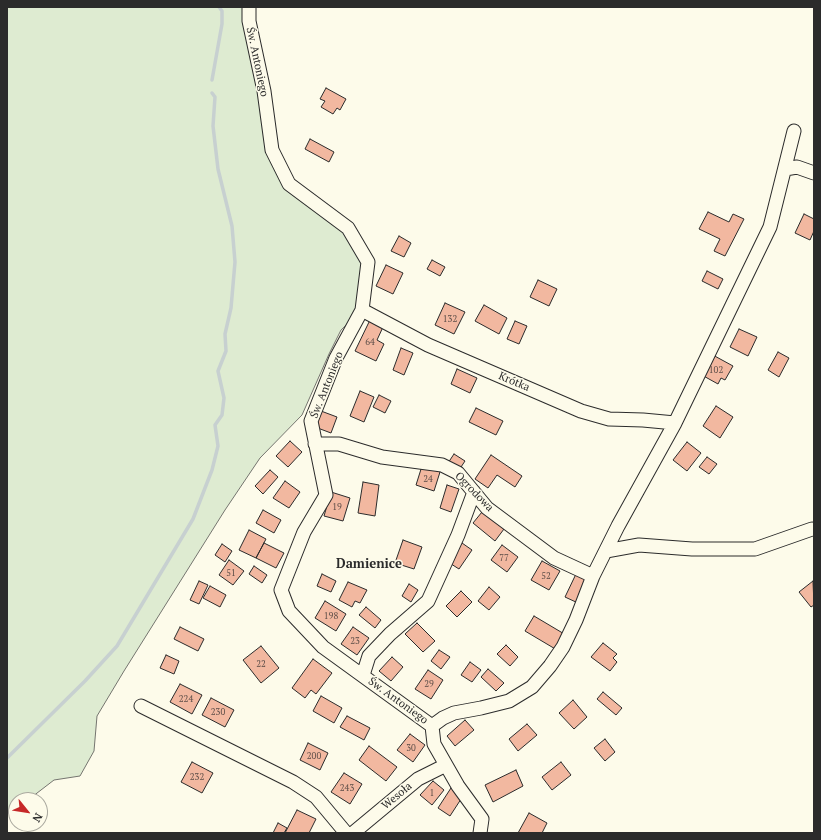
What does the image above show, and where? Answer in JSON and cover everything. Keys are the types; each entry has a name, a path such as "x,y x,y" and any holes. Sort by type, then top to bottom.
{"street":[{"name":"Św. Antoniego","path":"249,7 249,21 264,91 272,150 288,184 348,228 368,262 362,310 336,358 311,421 326,495 304,532 281,590 289,611 323,647 432,726 434,744 458,786 482,819 480,833"},
{"path":"432,726 443,718 454,713 509,701 532,687 550,666 563,647 576,620 593,576 618,526 675,423 770,227 794,131"},
{"path":"785,168 798,167 814,173"},
{"name":"Krótka","path":"362,310 428,345 581,411 609,419 675,423"},
{"name":"Ogrodowa","path":"316,444 339,444 382,457 442,465 458,473 487,508 554,558 593,576"},
{"path":"363,675 369,656 390,634 428,600 458,535 474,492"},
{"path":"606,551 639,546 692,549 755,549 812,529"},
{"path":"141,706 293,782 316,797 346,833"},
{"name":"Wesoła","path":"353,833 418,779 446,765"}],"green space":[{"path":"7,7 249,7 272,150 289,184 348,228 368,262 362,310 341,330 302,415 260,458 225,510 124,671 97,716 94,751 80,776 54,780 38,792 8,792 7,812"}],"building":[{"path":"326,88 346,99 340,110 337,108 333,114 321,107 325,101 320,99"},
{"path":"310,139 334,152 329,162 305,149"},
{"path":"708,212 729,222 733,214 744,219 725,256 714,251 720,239 699,229"},
{"path":"804,214 814,219 814,231 810,240 795,233"},
{"path":"399,236 411,243 404,257 391,251"},
{"path":"432,260 445,267 440,276 427,269"},
{"path":"386,265 403,273 393,294 376,286"},
{"path":"707,271 723,279 718,289 702,281"},
{"path":"538,280 557,289 549,306 530,297"},
{"path":"445,303 465,312 454,334 435,325"},
{"path":"484,305 507,318 499,334 475,321"},
{"path":"370,320 383,327 377,340 384,344 376,361 355,351"},
{"path":"515,321 527,326 519,344 507,339"},
{"path":"739,329 757,337 748,356 730,347"},
{"path":"401,348 413,353 404,375 393,370"},
{"path":"778,352 789,358 779,377 768,370"},
{"path":"711,354 733,366 725,380 721,378 718,384 700,374"},
{"path":"457,369 477,378 470,393 451,384"},
{"path":"360,391 374,397 364,422 350,416"},
{"path":"379,395 391,401 385,413 373,407"},
{"path":"716,406 733,417 720,438 703,426"},
{"path":"476,408 503,421 496,435 469,422"},
{"path":"321,411 337,417 331,433 315,427"},
{"path":"290,441 302,452 288,467 276,456"},
{"path":"687,442 701,453 687,471 673,460"},
{"path":"454,454 465,461 459,470 448,463"},
{"path":"491,455 522,476 515,487 497,475 488,488 475,479"},
{"path":"707,457 717,464 709,474 699,467"},
{"path":"422,466 440,472 434,491 416,485"},
{"path":"270,470 278,477 263,494 255,486"},
{"path":"285,481 300,492 289,508 273,498"},
{"path":"363,482 379,485 375,516 358,513"},
{"path":"447,485 459,489 451,512 440,508"},
{"path":"331,492 350,498 343,521 324,516"},
{"path":"263,510 281,520 274,533 256,523"},
{"path":"482,512 504,529 495,541 473,523"},
{"path":"249,530 266,539 256,558 239,550"},
{"path":"403,540 422,547 414,569 395,563"},
{"path":"264,543 284,553 276,568 256,558"},
{"path":"462,543 472,550 459,569 448,562"},
{"path":"222,544 232,551 225,562 215,555"},
{"path":"502,545 518,557 507,572 491,560"},
{"path":"229,560 244,571 233,585 219,575"},
{"path":"542,561 560,571 549,590 531,580"},
{"path":"254,566 267,575 262,583 249,574"},
{"path":"322,574 336,581 331,592 317,586"},
{"path":"576,574 588,580 578,603 565,597"},
{"path":"199,581 208,585 199,604 190,600"},
{"path":"813,581 814,605 811,607 799,592"},
{"path":"348,582 367,590 360,603 355,601 352,607 339,600"},
{"path":"409,584 418,590 411,602 402,596"},
{"path":"210,586 226,595 220,607 203,598"},
{"path":"489,587 500,597 489,610 478,601"},
{"path":"461,591 472,602 457,617 446,606"},
{"path":"325,601 346,614 336,631 315,618"},
{"path":"366,607 381,620 375,628 359,615"},
{"path":"534,616 566,635 557,650 525,631"},
{"path":"417,623 435,641 423,652 405,634"},
{"path":"180,627 204,639 198,651 174,639"},
{"path":"353,627 369,638 357,655 341,644"},
{"path":"603,643 617,654 613,658 617,662 610,671 591,657"},
{"path":"506,645 518,657 510,666 497,654"},
{"path":"261,646 279,668 261,683 243,660"},
{"path":"439,650 450,657 441,669 431,661"},
{"path":"166,655 179,661 174,674 160,668"},
{"path":"392,657 403,667 391,681 379,671"},
{"path":"313,659 332,673 316,694 311,690 305,698 292,688"},
{"path":"470,662 481,670 472,682 461,675"},
{"path":"488,669 504,683 496,691 481,677"},
{"path":"428,670 443,680 431,699 415,689"},
{"path":"180,684 202,695 192,714 170,702"},
{"path":"603,692 622,708 616,715 597,699"},
{"path":"321,696 342,708 334,723 313,711"},
{"path":"211,698 234,710 225,727 202,715"},
{"path":"573,700 587,717 574,729 559,713"},
{"path":"347,716 370,728 364,740 340,727"},
{"path":"465,720 474,730 455,746 447,736"},
{"path":"527,724 537,735 518,751 509,739"},
{"path":"410,734 425,745 413,762 397,750"},
{"path":"605,739 615,752 605,761 594,748"},
{"path":"308,743 328,753 320,770 300,760"},
{"path":"369,746 397,767 386,781 359,760"},
{"path":"192,762 213,773 202,793 181,782"},
{"path":"561,762 571,775 552,790 542,777"},
{"path":"516,770 523,786 493,802 485,785"},
{"path":"344,773 362,784 350,804 331,792"},
{"path":"433,781 444,790 432,805 420,795"},
{"path":"451,788 463,796 450,816 438,808"},
{"path":"297,810 316,819 309,833 285,833"},
{"path":"529,813 547,823 542,833 518,833"},
{"path":"278,823 287,828 284,833 273,833"}],"waterway":[{"path":"212,80 222,24 222,11 219,7"},
{"path":"7,758 85,681 117,646 193,519 212,470 218,446 215,425 222,415 224,398 218,371 226,351 225,334 231,308 235,262 232,226 218,169 213,126 215,97 212,93"}],"district":[{"name":"Damienice","path":"369,564"}]}
